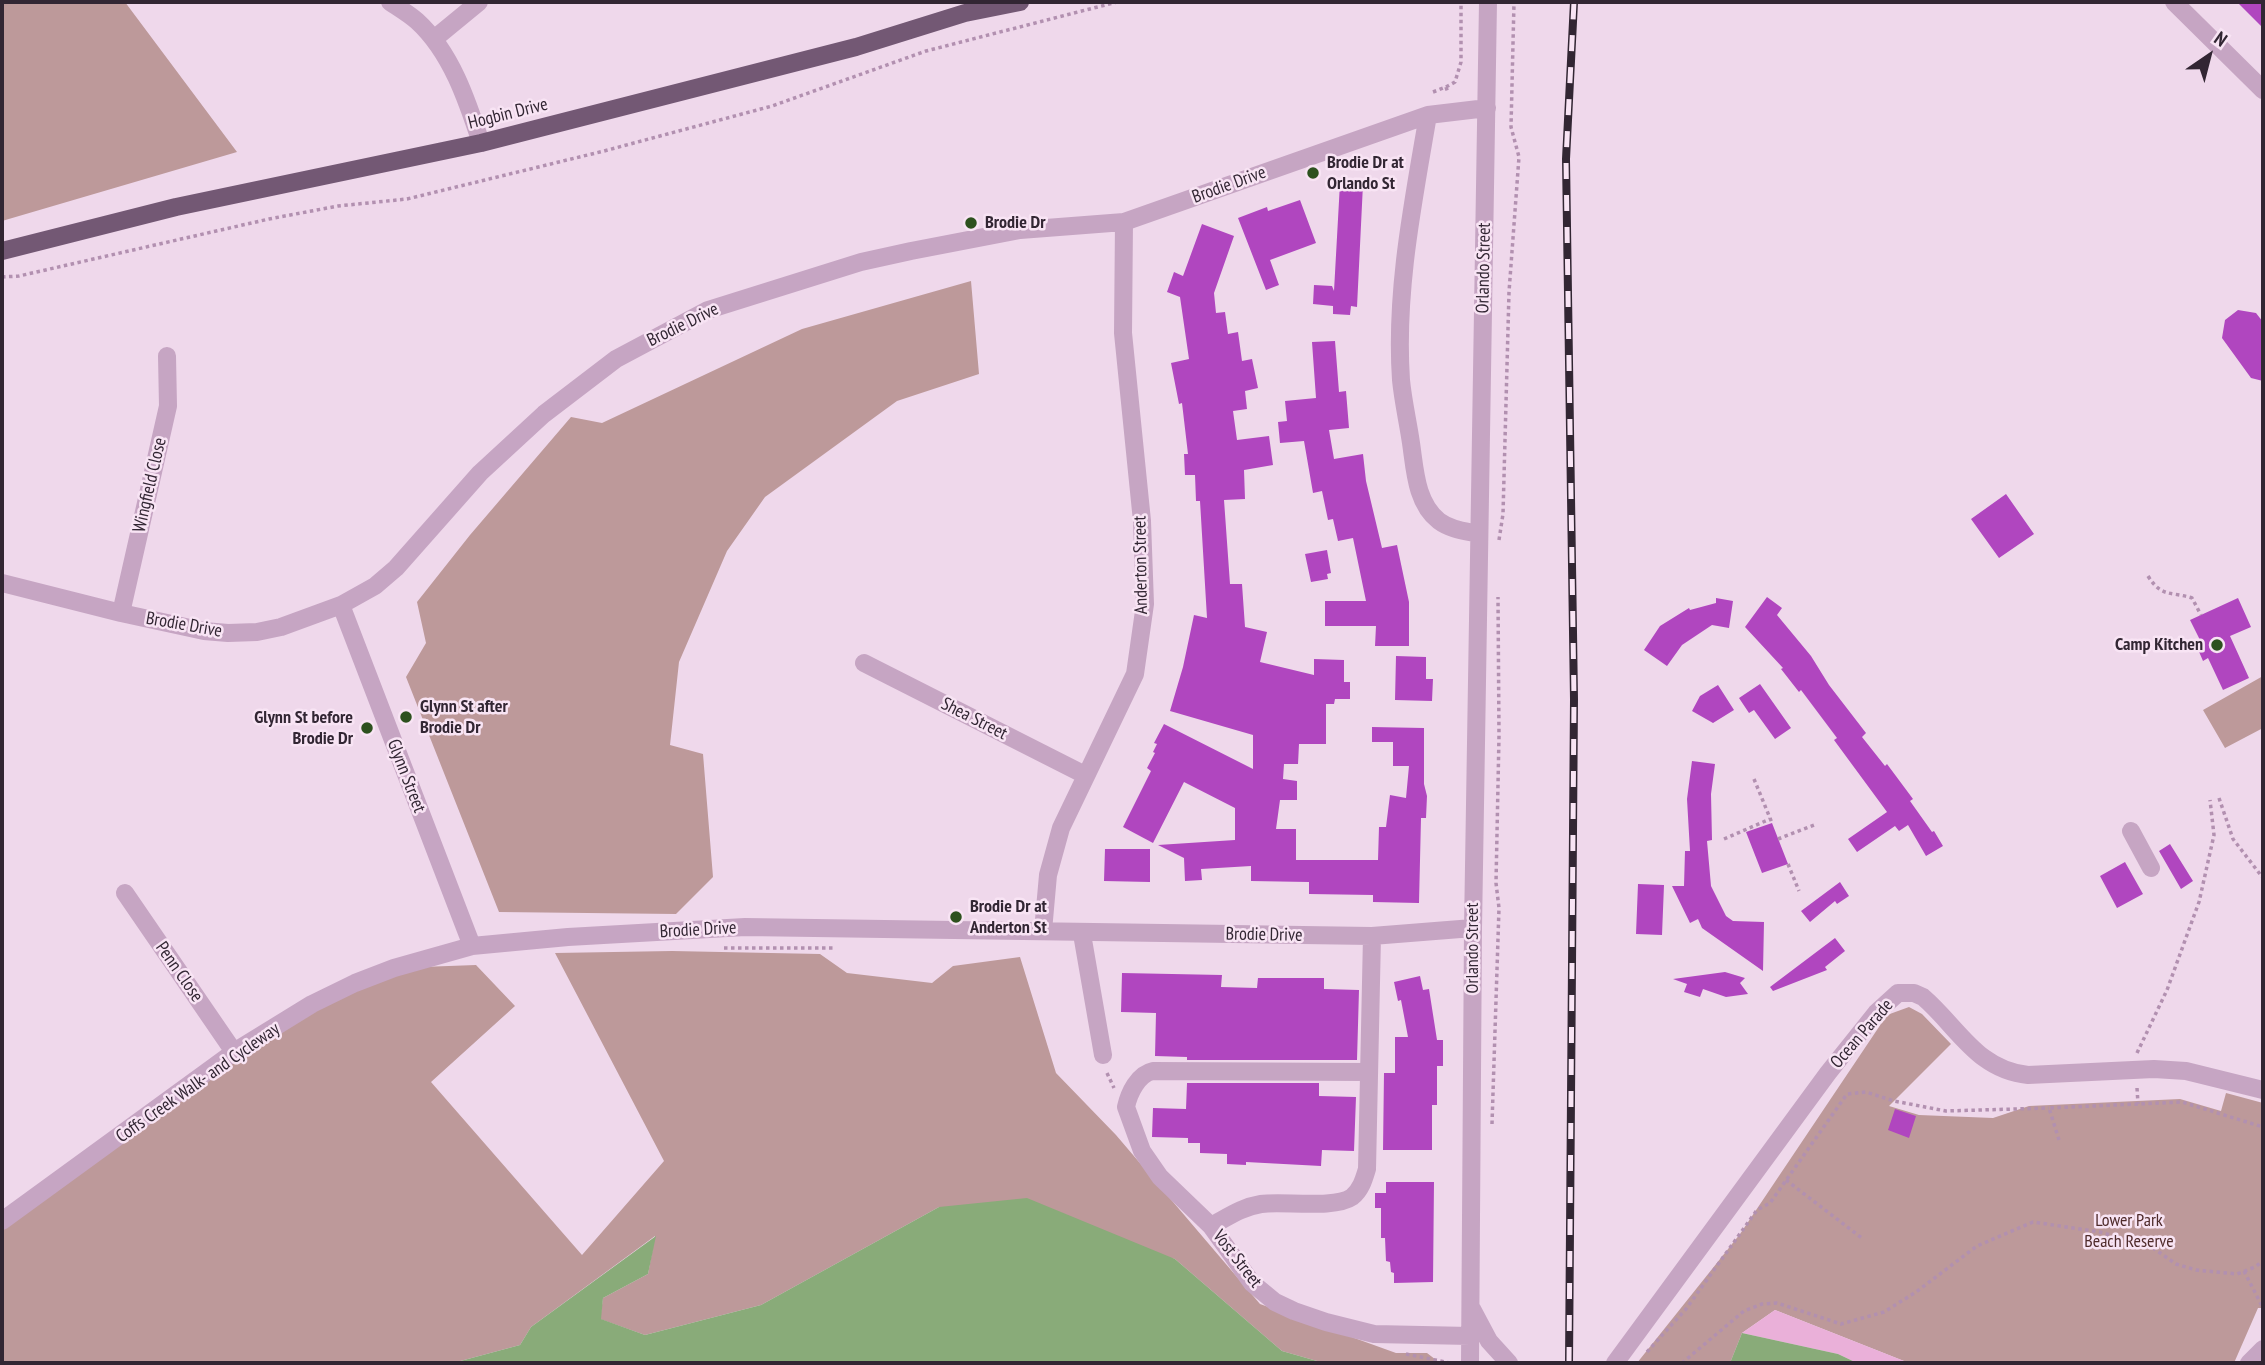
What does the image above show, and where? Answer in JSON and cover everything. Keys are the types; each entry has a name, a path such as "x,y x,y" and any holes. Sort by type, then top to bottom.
{"main road":[{"name":"Hogbin Drive","path":"2,251 176,207 481,143 856,47 965,13 1020,2"}],"street":[{"path":"390,2 416,20 434,39 469,105 481,143"},
{"path":"434,39 480,2"},
{"name":"Orlando Street","path":"1470,1363 1473,928 1488,2"},
{"path":"2174,2 2263,90"},
{"name":"Brodie Drive","path":"2,583 204,631 257,632 281,627 341,605 375,586 396,568 480,473 544,414 616,359 708,310 861,262 911,251 1020,230 1124,222 1428,115 1487,108"},
{"path":"1428,115 1407,238 1401,309 1401,381 1417,487 1426,506 1439,521 1455,529 1479,534"},
{"name":"Anderton Street","path":"1043,931 1048,875 1061,828 1135,674 1145,604 1142,521 1122,333 1124,222"},
{"name":"Wingfield Close","path":"121,613 167,406 167,356"},
{"name":"Glynn Street","path":"341,605 472,946"},
{"name":"Shea Street","path":"863,663 1085,775"},
{"path":"2131,831 2151,868"},
{"name":"Penn Close","path":"125,893 234,1052"},
{"name":"Brodie Drive","path":"2,1221 234,1052 312,1004 394,968 472,946 556,938 745,927 1043,931 1082,934 1372,936 1473,928"},
{"path":"1082,934 1103,1059"},
{"path":"1212,1226 1246,1207 1328,1203 1350,1198 1362,1185 1367,1169 1372,936"},
{"name":"Ocean Parade","path":"1615,1363 1828,1073 1876,1013 1898,993 1914,993 1923,997 1980,1055 1995,1067 2011,1073 2028,1075 2154,1069 2186,1071 2263,1090"},
{"name":"Vost Street","path":"1368,1072 1146,1072 1128,1098 1126,1107 1142,1152 1160,1177 1212,1226 1252,1283 1275,1301 1294,1311 1374,1334 1470,1336"},
{"path":"1472,1309 1489,1341 1509,1363"},
{"path":"2249,1363 2263,1349"}],"path":[{"path":"2,277 19,276 338,206 407,199 529,169 772,106 926,51 1117,2"},
{"path":"1433,92 1455,82 1461,62 1461,2"},
{"path":"1499,545 1503,514 1509,292 1519,157 1511,127 1514,2"},
{"path":"1446,87 1448,93"},
{"path":"2148,576 2156,589 2192,598 2201,615"},
{"path":"1491,1130 1499,908 1496,883 1498,585"},
{"path":"1724,839 1771,821 1754,779"},
{"path":"2218,798 2233,839 2263,878"},
{"path":"2136,1059 2167,990 2199,902 2214,835 2210,800"},
{"path":"1778,839 1817,824"},
{"path":"1788,864 1800,891"},
{"path":"722,948 844,948"},
{"path":"1103,1059 1118,1097"},
{"path":"2137,1080 2138,1104"},
{"path":"1644,1356 1686,1309 1758,1210 1770,1202 1843,1099 1853,1091 1946,1111 2182,1102 2263,1127"},
{"path":"2049,1108 2059,1140"},
{"path":"1786,1180 1863,1239"},
{"path":"1682,1363 1744,1311 1762,1304 1777,1303 1841,1324 1884,1312 1916,1292 1977,1246 2033,1222 2100,1232 2153,1248 2176,1264 2196,1270 2237,1274 2263,1261"},
{"path":"2244,1271 2263,1308"},
{"path":"1404,1354 1450,1363"}],"green space":[{"path":"2,2 125,2 237,152 2,221"},
{"path":"971,281 979,374 897,401 765,497 727,551 679,662 670,745 703,754 713,877 676,914 499,912 406,677 426,643 417,602 470,535 571,417 602,423 802,329"},
{"path":"2263,676 2263,728 2225,748 2203,710"},
{"path":"672,951 820,954 847,973 932,983 953,966 1020,957 1056,1073 1116,1135 1260,1304 1396,1353 1427,1353 1440,1363 1324,1363 1282,1351 1175,1259 939,1207 761,1305 645,1335 600,1319 603,1298 648,1274 655,1236 531,1327 520,1345 453,1363 2,1363 2,1221 234,1052 394,968 476,965 515,1006 431,1082 582,1255 664,1161 555,953"},
{"name":"Lower Park Beach Reserve","path":"1909,1007 1922,1014 1951,1044 1889,1106 1919,1115 1993,1118 2029,1106 2180,1099 2221,1111 2226,1093 2263,1103 2263,1308 2258,1308 2234,1363 1909,1363 1775,1310 1742,1333 1730,1363 1637,1363 1740,1234 1887,1015"}],"sand":[{"path":"1775,1310 1909,1363 1857,1363 1838,1354 1742,1333"}],"shaded area":[{"path":"1027,1198 1175,1259 1282,1351 1324,1363 453,1363 520,1345 531,1327 656,1236 648,1274 603,1298 601,1319 645,1335 761,1305 939,1207"},
{"path":"1742,1333 1838,1354 1857,1363 1730,1363"}],"building":[{"path":"2237,2 2263,2 2263,28"},
{"path":"1340,183 1363,184 1357,307 1351,306 1350,315 1333,314 1333,306 1313,304 1314,285 1332,286 1334,291"},
{"path":"1300,200 1316,243 1270,260 1279,285 1266,290 1238,218 1267,207 1268,211"},
{"path":"1202,224 1234,236 1214,293 1216,313 1225,312 1228,334 1238,332 1242,361 1252,359 1258,388 1245,391 1247,409 1233,411 1237,440 1269,436 1273,465 1244,470 1245,499 1224,500 1230,584 1242,584 1245,627 1267,632 1260,662 1314,675 1314,659 1344,660 1344,682 1350,682 1350,699 1335,699 1334,704 1326,704 1326,744 1299,744 1298,764 1284,764 1283,779 1297,781 1297,800 1280,800 1276,829 1296,829 1296,860 1378,860 1379,827 1386,827 1390,795 1406,798 1409,766 1393,766 1393,742 1372,742 1372,727 1424,728 1424,784 1427,796 1426,818 1421,818 1419,903 1373,902 1373,895 1309,894 1309,882 1251,881 1251,866 1201,869 1202,880 1185,881 1184,858 1158,845 1235,840 1235,808 1184,782 1153,843 1123,827 1151,771 1147,768 1155,753 1153,752 1157,744 1154,743 1164,724 1253,769 1253,735 1170,711 1194,615 1207,618 1200,501 1196,501 1195,475 1185,475 1184,454 1188,454 1182,403 1179,404 1171,363 1189,359 1180,297 1167,292 1174,272 1183,276"},
{"path":"2238,310 2256,313 2263,322 2263,381 2251,378 2222,338 2225,320"},
{"path":"1335,341 1339,392 1346,391 1349,428 1329,430 1334,459 1363,454 1366,481 1382,548 1397,545 1409,602 1409,646 1375,646 1376,626 1325,626 1325,601 1366,601 1353,538 1338,541 1333,519 1328,520 1322,491 1313,493 1304,441 1280,443 1278,422 1287,421 1285,401 1316,398 1312,342"},
{"path":"2006,494 2034,534 1999,558 1971,519"},
{"path":"1327,550 1331,573 1327,574 1328,579 1311,582 1305,554"},
{"path":"1767,597 1782,608 1777,615 1811,656 1829,685 1866,733 1862,737 1885,766 1887,764 1943,846 1926,856 1908,825 1899,831 1895,826 1857,852 1848,839 1887,812 1801,690 1799,692 1781,669 1783,668 1745,627"},
{"path":"1716,598 1733,601 1729,628 1712,625 1682,645 1667,666 1644,650 1660,626 1689,608 1690,610 1716,603"},
{"name":"Camp Kitchen","path":"2238,598 2251,627 2230,636 2249,678 2223,690 2208,658 2203,661 2197,647 2202,644 2190,620"},
{"path":"1396,656 1426,657 1426,679 1433,679 1432,701 1395,700"},
{"path":"1760,684 1791,728 1775,739 1754,710 1749,713 1739,698"},
{"path":"1718,685 1734,710 1713,723 1692,711 1700,696"},
{"path":"1692,761 1715,764 1711,794 1712,840 1707,841 1711,886 1726,916 1733,921 1764,922 1763,971 1702,928 1698,919 1690,923 1672,886 1684,886 1685,851 1690,851 1687,799"},
{"path":"1772,823 1788,864 1762,873 1746,832"},
{"path":"2170,844 2193,881 2181,889 2159,851"},
{"path":"1105,849 1150,849 1150,882 1104,881"},
{"path":"2125,862 2143,894 2117,908 2100,876"},
{"path":"1840,882 1849,896 1837,904 1835,901 1810,922 1801,911"},
{"path":"1638,884 1664,885 1662,935 1636,934"},
{"path":"1835,938 1845,951 1825,967 1827,970 1773,991 1770,987"},
{"path":"1725,972 1745,978 1740,983 1748,994 1726,997 1703,989 1700,997 1684,992 1687,984 1673,979"},
{"path":"1122,973 1222,975 1221,987 1257,988 1258,978 1324,978 1324,989 1359,990 1357,1060 1187,1060 1187,1057 1155,1056 1156,1013 1121,1012"},
{"path":"1420,976 1423,990 1429,989 1437,1040 1443,1040 1443,1066 1437,1066 1437,1105 1432,1105 1432,1150 1383,1150 1384,1073 1395,1073 1395,1037 1408,1037 1401,1000 1398,1001 1394,982"},
{"path":"1187,1083 1319,1083 1319,1096 1356,1097 1354,1151 1322,1150 1321,1166 1246,1162 1246,1165 1227,1164 1227,1154 1200,1153 1200,1143 1188,1143 1188,1138 1152,1137 1153,1108 1186,1109"},
{"path":"1895,1109 1916,1116 1909,1138 1888,1130"},
{"path":"1386,1182 1434,1182 1433,1282 1394,1283 1390,1262 1386,1261 1385,1238 1381,1238 1381,1208 1375,1208 1375,1193 1386,1193"}],"railway":[{"path":"1569,1363 1574,699 1566,159 1574,2"}],"place":[{"name":"Brodie Dr at Orlando St","path":"1313,173"},
{"name":"Brodie Dr","path":"971,223"},
{"name":"Camp Kitchen","path":"2217,645"},
{"name":"Glynn St after Brodie Dr","path":"406,717"},
{"name":"Glynn St before Brodie Dr","path":"367,728"},
{"name":"Brodie Dr at Anderton St","path":"956,917"}]}
